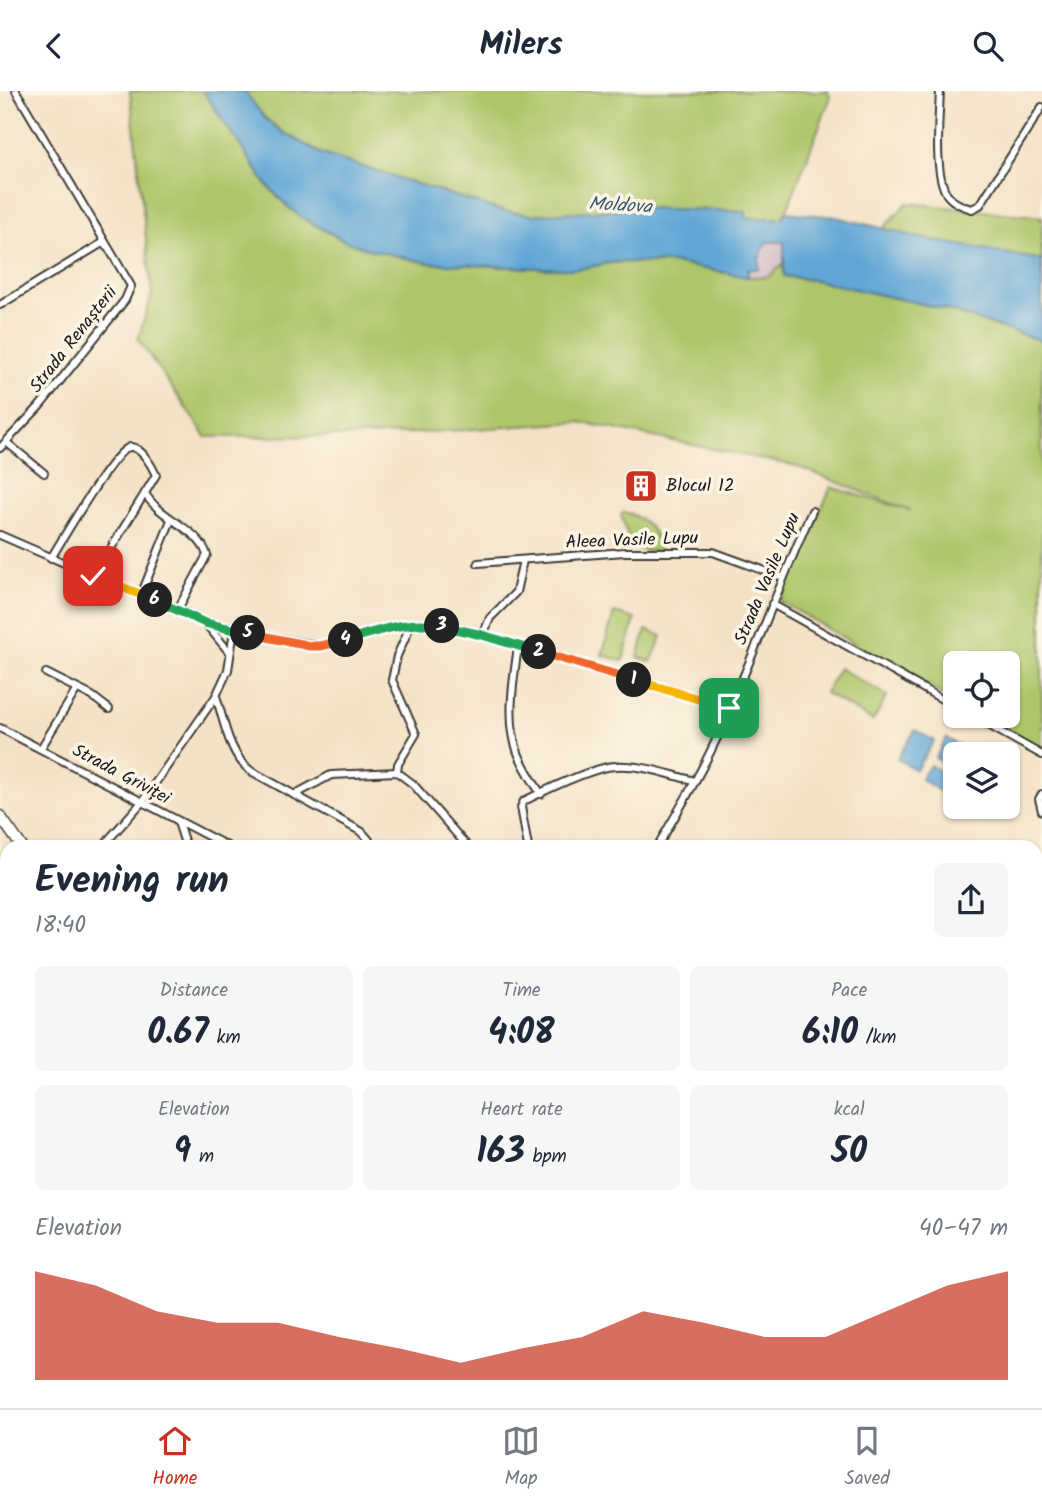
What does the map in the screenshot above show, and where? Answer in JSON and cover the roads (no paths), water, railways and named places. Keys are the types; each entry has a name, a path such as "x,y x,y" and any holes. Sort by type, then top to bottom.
{"main road":[{"path":"0,816 17,840"}],"street":[{"path":"0,305 103,242 16,91"},
{"path":"940,91 939,148 945,191 956,202 972,209 980,205 1042,107"},
{"name":"Strada Renașterii","path":"0,448 39,407 130,293 129,281 103,242"},
{"path":"6,442 44,473"},
{"path":"51,558 98,483 122,452 133,447 141,453 156,475 93,576"},
{"path":"145,493 152,504 200,541 207,555 178,609"},
{"name":"Strada Vasile Lupu","path":"661,840 695,781 729,708 782,577 813,511"},
{"path":"141,595 171,520"},
{"path":"0,535 93,576 178,609 205,623 234,630 320,646 396,626 426,623 482,635 729,708"},
{"name":"Aleea Vasile Lupu","path":"478,563 625,552 713,552 782,577"},
{"path":"482,635 490,618 516,592 523,560"},
{"path":"772,604 943,700"},
{"path":"205,623 230,653"},
{"path":"397,772 398,764 416,734 392,680 397,656 411,624"},
{"path":"109,840 142,802 216,696 226,678 234,630"},
{"path":"518,646 512,703 514,740 521,759 541,794"},
{"path":"46,673 109,709"},
{"path":"41,748 77,689"},
{"path":"216,696 240,762 251,771 362,832 369,840"},
{"name":"Strada Griviței","path":"0,728 214,840"},
{"path":"994,728 1042,755"},
{"path":"527,840 521,807 524,801 595,771 613,765 695,781"},
{"path":"294,795 331,775 397,772 413,784 462,840"},
{"path":"1042,794 1039,799 1042,811"},
{"path":"177,822 183,840"}],"water":[{"path":"203,91 244,91 265,118 284,133 322,154 499,210 533,215 636,208 746,211 746,218 782,218 786,212 836,217 926,239 1042,260 1042,341 944,309 819,281 784,276 784,242 766,242 759,259 759,269 748,269 748,277 674,263 615,262 578,269 558,269 428,263 368,249 345,241 304,219 287,206 267,185"},
{"path":"915,730 934,741 916,770 897,759"},
{"path":"943,745 943,763 935,758"},
{"path":"930,765 943,773 943,793 921,779"}],"place":[{"name":"Blocul 12","path":"641,486"}],"water label":[{"name":"Moldova","path":"620,206"}]}
